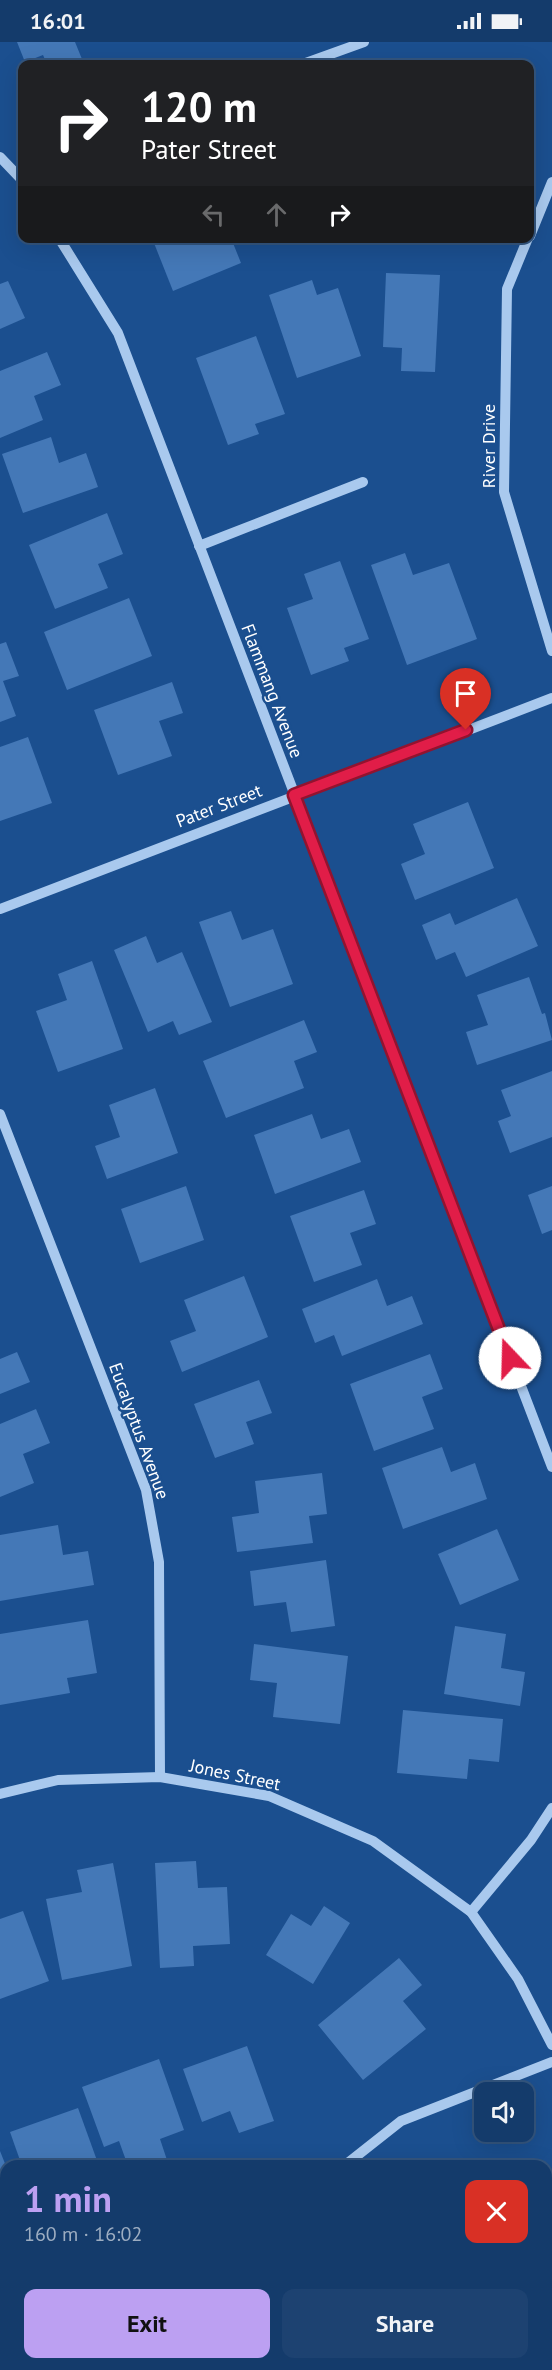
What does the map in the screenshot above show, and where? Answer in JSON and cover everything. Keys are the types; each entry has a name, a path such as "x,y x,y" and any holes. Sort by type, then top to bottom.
{"street":[{"path":"314,60 364,42"},
{"path":"0,157 18,175"},
{"name":"River Drive","path":"534,226 551,188"},
{"name":"Flammang Avenue","path":"62,243 118,333 552,1467"},
{"name":"River Drive","path":"526,243 507,289 504,492 552,651"},
{"path":"199,546 363,482"},
{"name":"Pater Street","path":"0,909 552,698"},
{"name":"Eucalyptus Avenue","path":"0,1114 146,1490 155,1526 159,1562 160,1777"},
{"name":"Jones Street","path":"0,1794 58,1780 160,1777 269,1796 374,1840 471,1912 518,1979 552,2045"},
{"path":"471,1912 531,1840 552,1808"},
{"path":"351,2160 400,2121 552,2062"}],"building":[{"path":"17,42 75,42 82,60 45,60 43,55 24,60"},
{"path":"154,243 233,243 241,263 173,291"},
{"path":"386,273 440,275 435,372 401,371 402,348 383,347"},
{"path":"312,280 317,295 338,288 361,356 297,378 269,295"},
{"path":"8,281 25,318 0,329 0,284"},
{"path":"256,336 285,414 255,424 259,434 228,445 196,358"},
{"path":"47,352 61,385 34,396 43,420 0,438 0,371"},
{"path":"51,437 59,463 86,453 98,487 23,513 2,454"},
{"path":"107,513 123,554 98,564 108,588 55,609 29,545"},
{"path":"405,553 413,575 449,563 477,639 407,665 371,565"},
{"path":"340,561 369,639 344,648 349,661 311,675 287,608 313,599 304,574"},
{"path":"129,598 152,656 67,690 44,632"},
{"path":"6,642 19,676 3,681 16,716 0,722 0,644"},
{"path":"172,682 183,713 159,721 172,756 118,775 94,710"},
{"path":"28,737 52,803 0,821 0,747"},
{"path":"468,802 494,868 415,900 401,864 425,854 413,824"},
{"path":"517,898 538,946 466,977 455,952 436,960 422,925 450,913 455,925"},
{"path":"231,911 242,940 273,929 293,984 230,1007 199,922"},
{"path":"146,936 157,963 182,952 212,1022 179,1035 173,1021 148,1032 114,950"},
{"path":"92,961 123,1049 58,1072 36,1011 67,1000 58,974"},
{"path":"529,977 542,1014 545,1013 552,1040 477,1065 466,1032 488,1025 477,995"},
{"path":"304,1020 317,1052 294,1061 304,1088 226,1118 203,1061"},
{"path":"552,1071 552,1137 510,1153 498,1121 511,1116 501,1090"},
{"path":"155,1088 178,1153 107,1179 95,1146 120,1137 109,1105"},
{"path":"312,1114 321,1139 349,1129 361,1162 275,1194 254,1135"},
{"path":"186,1186 204,1240 140,1263 121,1209"},
{"path":"552,1186 552,1230 542,1234 528,1195"},
{"path":"364,1190 376,1224 350,1233 362,1265 314,1282 290,1216"},
{"path":"244,1276 268,1337 182,1372 170,1341 196,1331 184,1300"},
{"path":"377,1279 387,1306 412,1296 423,1324 342,1356 334,1335 315,1343 302,1309"},
{"path":"17,1352 30,1382 0,1394 0,1359"},
{"path":"430,1354 443,1389 422,1397 434,1429 374,1451 350,1384"},
{"path":"259,1380 272,1413 246,1422 254,1444 215,1458 194,1404"},
{"path":"36,1409 50,1443 23,1454 34,1483 0,1497 0,1424"},
{"path":"442,1447 451,1472 475,1463 487,1499 403,1529 382,1468"},
{"path":"322,1473 327,1514 309,1516 313,1543 237,1552 232,1517 259,1513 255,1481"},
{"path":"58,1525 63,1555 88,1551 94,1585 0,1601 0,1535"},
{"path":"497,1529 519,1580 460,1605 438,1554"},
{"path":"326,1560 335,1626 291,1632 286,1602 254,1606 250,1571"},
{"path":"88,1620 97,1673 67,1678 70,1693 0,1705 0,1634"},
{"path":"455,1626 506,1634 501,1668 525,1672 520,1706 444,1694"},
{"path":"254,1644 348,1656 340,1724 273,1717 277,1683 250,1680"},
{"path":"403,1710 503,1719 499,1762 469,1759 467,1779 397,1773"},
{"path":"196,1861 198,1888 227,1887 230,1944 193,1946 194,1966 160,1968 155,1863"},
{"path":"113,1863 132,1966 62,1980 46,1899 82,1892 77,1870"},
{"path":"324,1906 350,1923 313,1984 266,1955 291,1914 311,1926"},
{"path":"23,1911 49,1981 0,1999 0,1919"},
{"path":"399,1958 422,1985 403,2001 426,2029 363,2080 318,2025"},
{"path":"247,2046 274,2121 239,2133 230,2111 202,2122 183,2069"},
{"path":"159,2059 184,2130 160,2139 167,2160 126,2160 119,2141 104,2147 82,2087"},
{"path":"78,2108 97,2160 20,2160 10,2132"}],"route":[{"path":"466,730 294,795 510,1358"}]}
